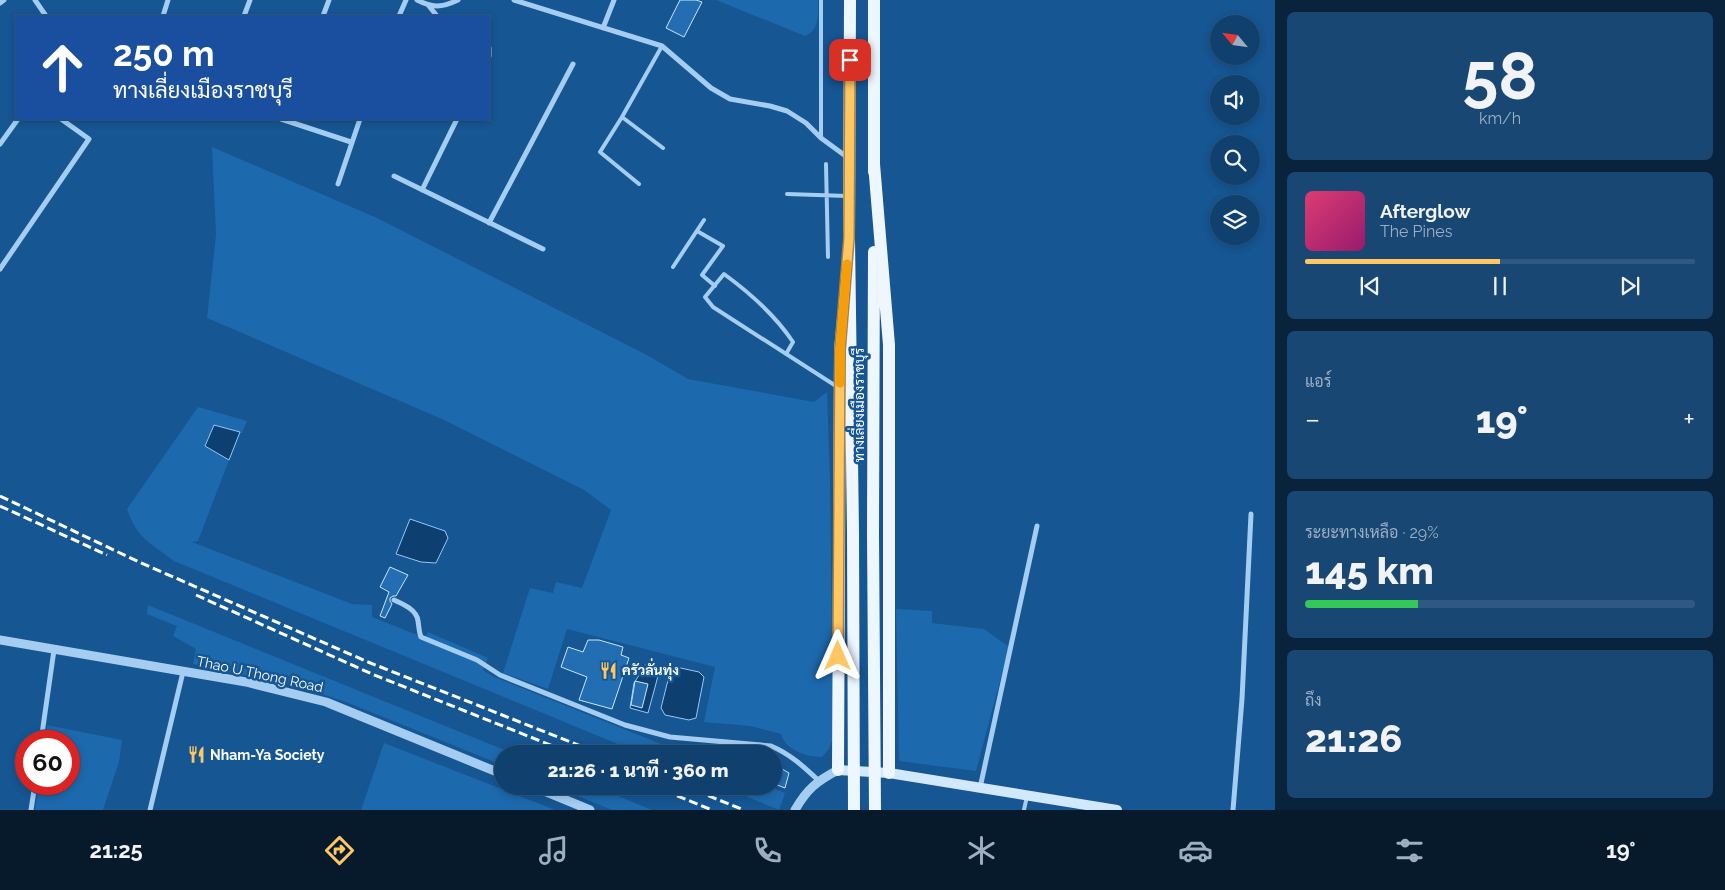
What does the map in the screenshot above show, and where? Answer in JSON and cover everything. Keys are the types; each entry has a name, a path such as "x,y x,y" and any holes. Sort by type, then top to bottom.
{"main road":[{"name":"ทางเลี่ยงเมืองราชบุรี","path":"850,0 849,238 854,810"},
{"name":"ทางเลี่ยงเมืองราชบุรี","path":"874,0 875,810"},
{"path":"874,164 889,345 889,773"},
{"path":"849,238 840,350 838,770 889,773 1117,810"}],"street":[{"path":"0,3 4,0"},
{"path":"35,0 45,15"},
{"path":"162,15 168,0"},
{"path":"244,15 250,0"},
{"path":"323,15 329,0"},
{"path":"399,15 406,0"},
{"path":"417,0 428,6 436,15"},
{"path":"428,6 444,6 458,0"},
{"path":"514,0 662,46 711,88 730,99 787,111 806,123 821,138 850,159"},
{"path":"603,28 614,0"},
{"path":"489,222 573,64"},
{"path":"0,144 17,120"},
{"path":"0,269 89,139 61,120"},
{"path":"288,120 351,142"},
{"path":"338,184 360,120"},
{"path":"422,190 457,120"},
{"path":"394,176 544,248"},
{"path":"1233,810 1242,699 1251,514"},
{"path":"980,789 1038,526"},
{"path":"394,600 407,606 415,613 419,622 421,637 477,660 500,675 518,683 625,725 670,737 771,746 796,759 818,780"},
{"name":"Thao U Thong Road","path":"0,640 246,682 326,702 494,771"},
{"path":"43,730 54,650"},
{"path":"150,810 183,672"},
{"path":"795,810 801,799 818,780 838,770"},
{"path":"31,810 33,795"},
{"path":"554,795 590,810"}],"lane":[{"path":"821,0 821,138"},
{"path":"639,184 600,152 622,118 662,46"},
{"path":"622,118 662,148"},
{"path":"826,164 828,257"},
{"path":"787,194 849,196"},
{"path":"673,268 704,220"},
{"path":"697,230 723,246 702,275 715,286"},
{"path":"786,354 794,342 787,332 750,293 724,274 706,297 713,307 840,389"},
{"path":"1024,810 1027,796"}],"shaded area":[{"path":"716,0 818,0 816,26 805,36"},
{"path":"212,147 377,218 645,354 688,379 814,402 827,392 830,478 833,738 829,749 822,757 810,756 797,751 783,740 781,734 750,726 704,722 715,667 567,629 548,689 503,673 530,588 553,593 556,582 582,588 611,510 584,490 442,419 207,318 216,235"},
{"path":"198,407 247,421 242,433 214,425 205,445 229,460 198,541 192,542 352,604 372,605 372,617 425,638 428,632 488,658 483,670 492,676 664,745 620,745 174,561 145,539 135,527 127,509"},
{"path":"214,425 240,432 229,460 205,446"},
{"path":"410,519 445,531 448,538 436,563 421,562 396,554"},
{"path":"148,605 494,746 494,762 346,702 304,688 193,664 196,649 173,636 177,626 147,614"},
{"path":"896,609 932,611 932,623 984,629 1009,647 976,771 899,761"},
{"path":"647,663 658,667 658,676 648,713 630,708 634,683"},
{"path":"676,667 699,672 704,677 696,718 689,720 665,715 661,708 670,672"},
{"path":"47,725 72,730 46,730"},
{"path":"80,732 122,740 119,762 103,810 35,810 37,795 80,795"},
{"path":"384,743 494,786 494,795 517,795 555,810 361,810"},
{"path":"782,792 785,793 779,810 743,795 782,795"},
{"path":"576,795 616,795 652,810 612,810"}],"building":[{"path":"680,0 702,2 684,37 666,28"},
{"path":"390,567 408,575 396,596 390,598 392,604 385,618 380,616 389,592 380,587"},
{"name":"ครัวลั่นทุ่ง","path":"588,640 599,640 623,647 621,655 629,658 612,709 579,700 587,677 561,667 568,647 583,652"},
{"path":"635,681 648,684 642,708 631,705"},
{"path":"782,769 789,773 785,788 782,787"}],"railway":[{"path":"0,496 139,562 368,662 578,745"},
{"path":"0,506 107,555"},
{"path":"196,595 372,674 550,745"},
{"path":"675,795 712,810"},
{"path":"706,795 744,810"}],"slow traffic":[{"path":"840,383 840,350 847,264"}],"place":[{"name":"ครัวลั่นทุ่ง","path":"608,670"},
{"name":"Nham-Ya Society","path":"196,755"}],"route":[{"path":"838,656 840,350 849,238 850,60"}]}
